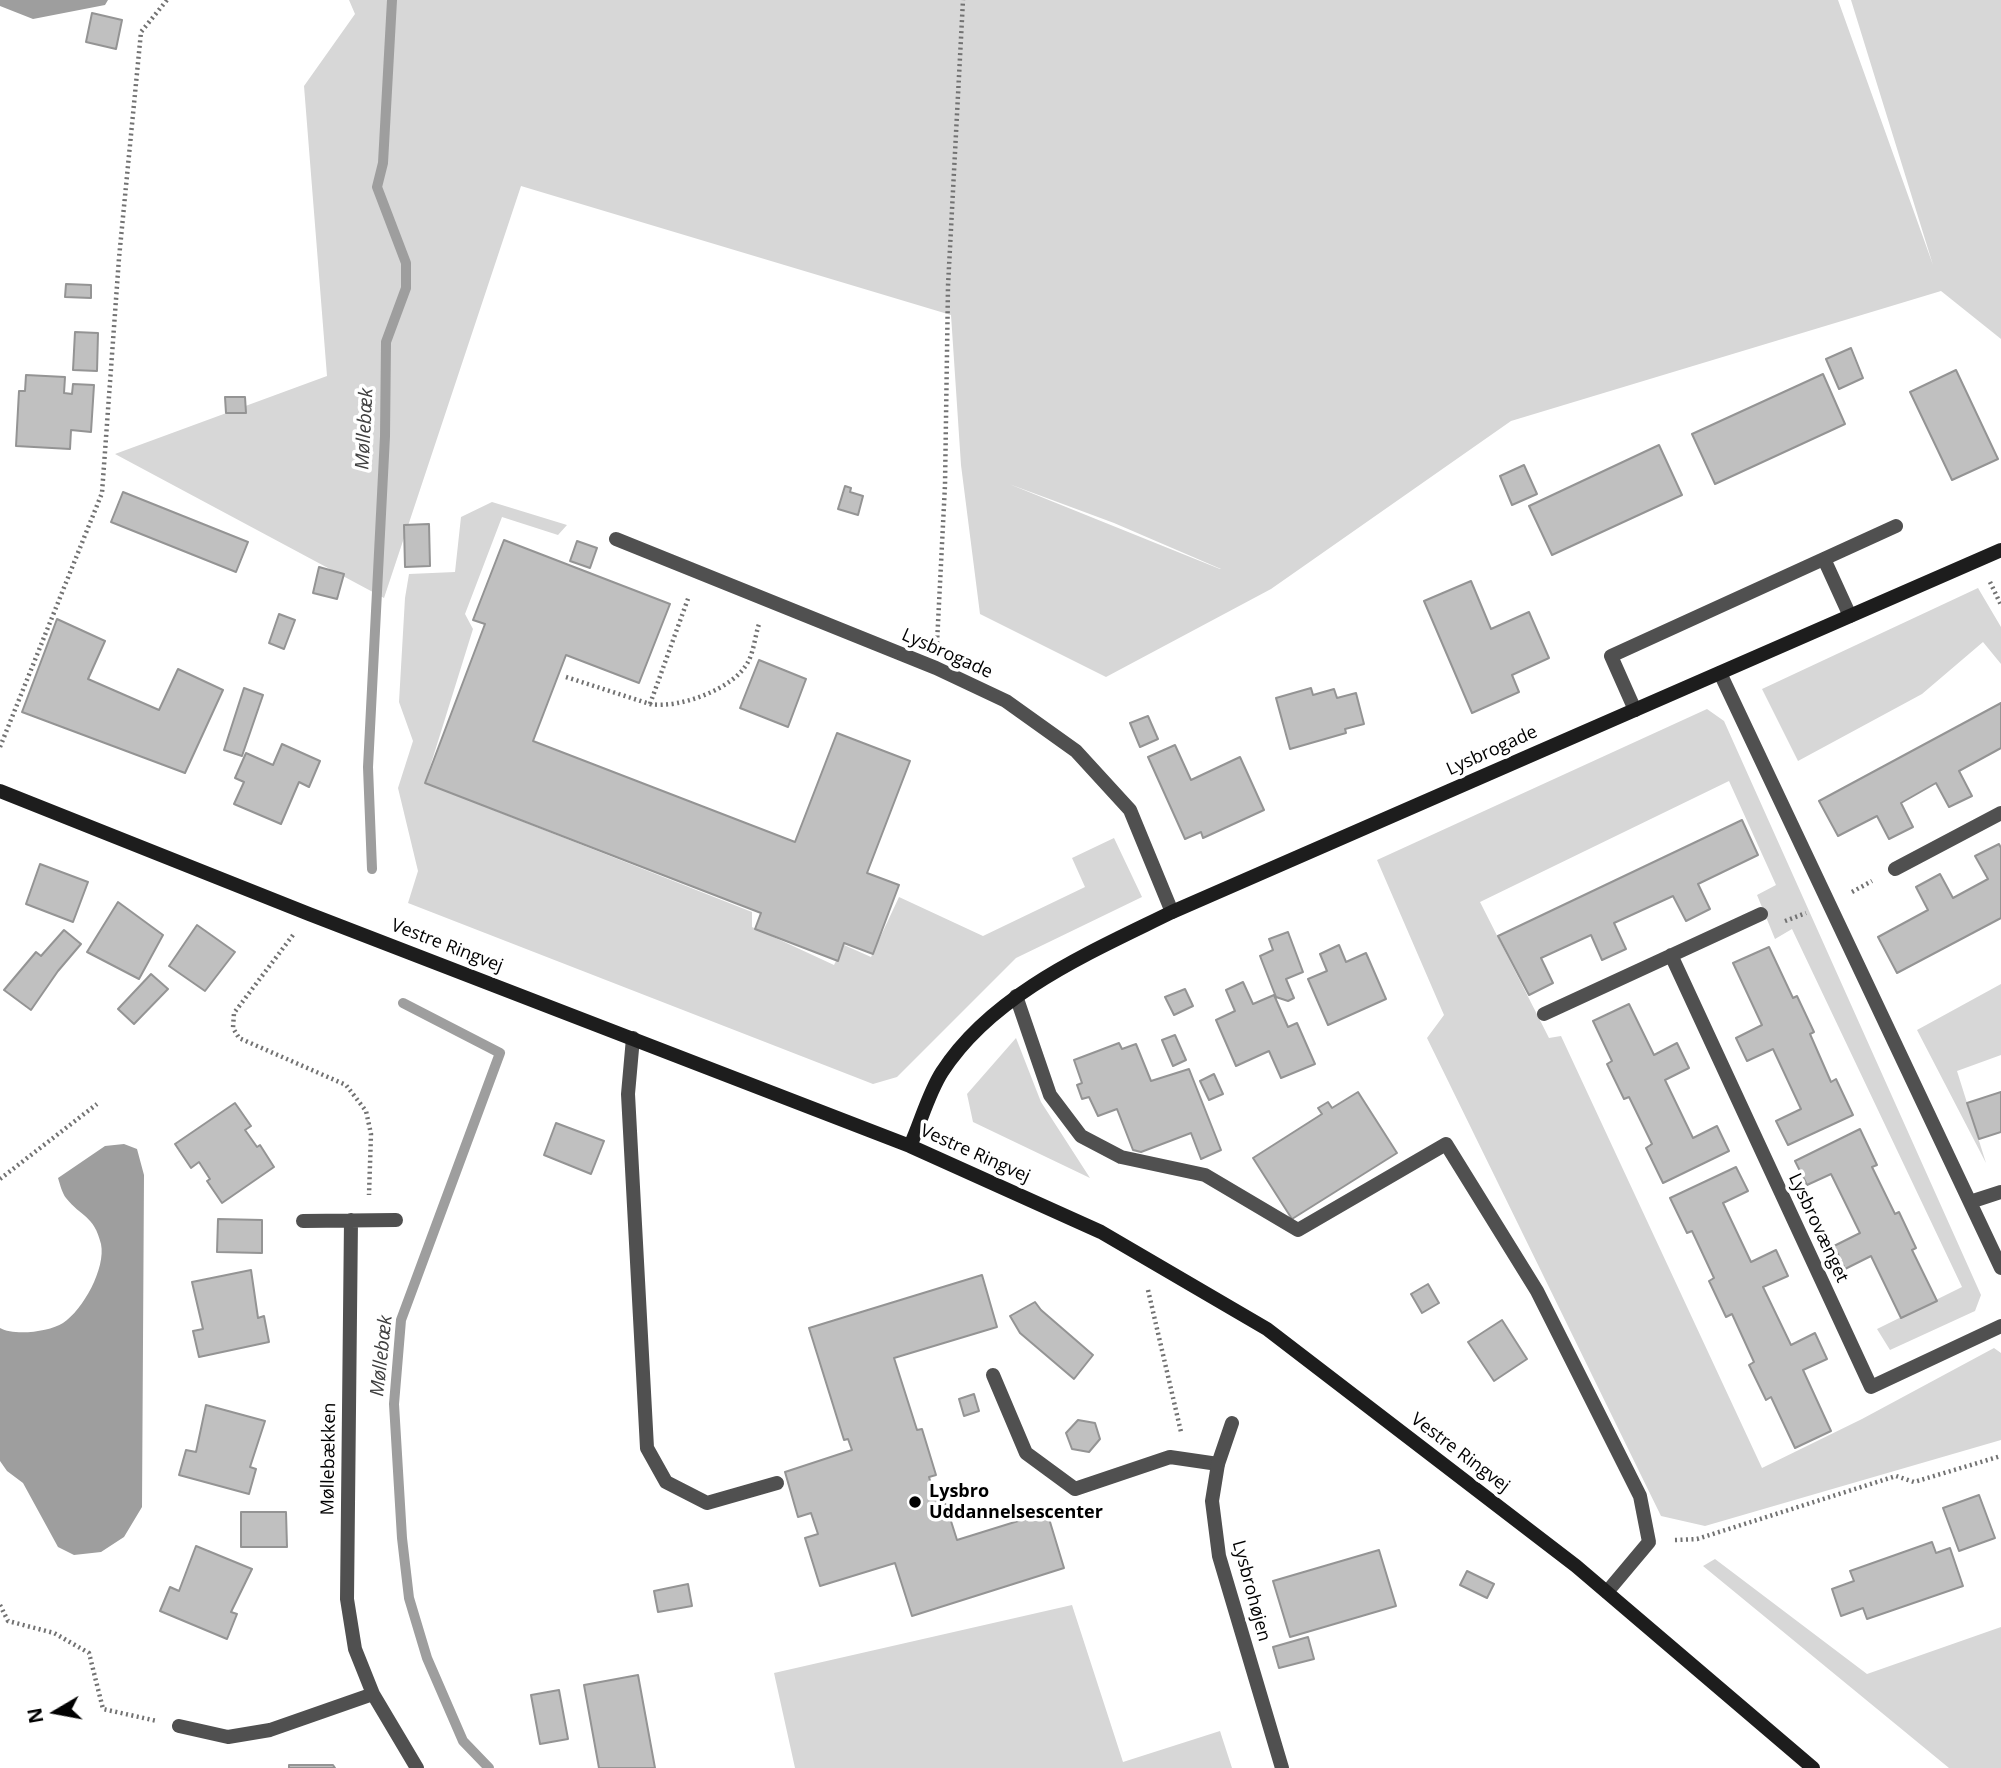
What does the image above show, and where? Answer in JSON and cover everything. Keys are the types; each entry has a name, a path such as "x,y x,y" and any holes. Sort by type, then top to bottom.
{"main road":[{"name":"Lysbrogade","path":"910,1146 942,1073 969,1039 1016,996 1074,961 1172,912 2001,550"},
{"name":"Vestre Ringvej","path":"0,791 309,914 910,1146 1101,1232 1267,1329 1607,1592 1813,1768"}],"street":[{"path":"1634,710 1611,656 1896,526"},
{"name":"Lysbrogade","path":"616,539 936,668 1006,701 1076,751 1130,810 1172,912"},
{"path":"1824,559 1850,616"},
{"path":"1720,673 2001,1268"},
{"path":"1895,869 2001,813"},
{"path":"1544,1014 1761,914"},
{"name":"Lysbrovænget","path":"1671,955 1871,1387 2001,1326"},
{"path":"1016,996 1050,1095 1081,1136 1121,1157 1205,1175 1298,1230 1446,1144 1537,1291 1640,1496 1649,1542 1607,1592"},
{"path":"633,1038 628,1094 647,1448 666,1482 707,1503 777,1483"},
{"path":"1970,1202 2001,1192"},
{"name":"Møllebækken","path":"351,1220 347,1599 355,1649 373,1694 417,1768"},
{"path":"303,1221 396,1220"},
{"path":"993,1375 1026,1453 1075,1489 1170,1457 1218,1464"},
{"name":"Lysbrohøjen","path":"1232,1423 1218,1464 1212,1501 1219,1556 1282,1768"},
{"path":"178,1726 228,1737 270,1730 373,1694"}],"path":[{"path":"0,747 102,494 119,258 141,32 167,0"},
{"path":"936,668 945,485 948,286 963,0"},
{"path":"650,704 698,572"},
{"path":"566,677 650,704 664,706 692,700 733,681 748,662 766,600"},
{"path":"309,914 234,1013 233,1028 239,1038 346,1085 366,1111 371,1134 368,1203 351,1220"},
{"path":"0,1179 97,1104"},
{"path":"1139,1255 1187,1460"},
{"path":"1649,1542 1697,1539 1896,1476 1914,1482 2001,1456"},
{"path":"0,1605 8,1621 54,1633 89,1653 103,1709 178,1726"}],"shaded area":[{"path":"0,0 108,0 105,5 33,19 0,6"},
{"path":"349,0 1838,0 1933,265 1851,0 2001,0 2001,339 1941,291 1511,421 1271,589 1106,677 980,614 961,465 951,315 521,186 384,598 115,454 327,376 304,86 355,14","holes":["1009,484 1114,523 1221,569"]},
{"path":"492,502 567,525 558,535 502,517 465,614 473,629 425,783 752,912 752,927 834,965 844,945 871,957 899,897 983,936 1085,887 1072,858 1114,838 1142,897 1016,958 897,1077 873,1084 408,903 418,871 398,788 413,741 399,702 405,598 409,574 455,572 461,517"},
{"path":"1978,588 2001,627 2001,664 1983,642 1922,694 1798,761 1762,689"},
{"path":"1707,709 1724,721 1981,1295 1975,1311 1890,1350 1877,1329 1962,1287 1792,929 1775,939 1757,895 1776,885 1729,781 1480,902 1549,1038 1561,1036 1762,1468 1862,1419 1994,1348 2001,1353 2001,1440 1705,1526 1661,1516 1427,1038 1444,1015 1377,860"},
{"path":"2001,984 2001,1055 1957,1071 1986,1163 1917,1030"},
{"path":"1016,1038 1041,1102 1090,1178 973,1122 967,1094"},
{"path":"124,1144 137,1149 144,1175 142,1507 124,1537 101,1552 74,1555 58,1547 23,1483 7,1471 0,1461 0,1328 22,1332 41,1331 57,1326 71,1317 85,1299 100,1265 101,1244 95,1227 65,1196 58,1178 105,1146"},
{"path":"1715,1559 1867,1674 2001,1627 2001,1768 1949,1768 1703,1566"},
{"path":"1072,1605 1123,1762 1220,1731 1232,1768 795,1768 774,1673"}],"building":[{"path":"92,13 122,20 116,49 86,42"},
{"path":"66,284 91,285 91,298 65,297"},
{"path":"75,332 98,333 97,371 73,370"},
{"path":"1851,348 1863,378 1839,389 1826,359"},
{"path":"1956,370 1998,459 1952,480 1910,392"},
{"path":"1823,374 1845,424 1715,484 1692,434"},
{"path":"26,375 65,377 64,393 72,394 73,384 94,385 91,432 71,430 70,449 16,446 19,391 25,391"},
{"path":"225,397 245,397 246,413 226,413"},
{"path":"1659,445 1682,495 1552,555 1529,506"},
{"path":"1524,465 1537,494 1512,505 1500,476"},
{"path":"845,486 851,488 850,492 863,496 858,515 838,509"},
{"path":"123,492 248,542 236,572 111,522"},
{"path":"429,524 430,566 405,567 404,525"},
{"path":"504,540 670,604 639,683 566,655 533,741 795,842 837,733 910,761 867,873 899,885 873,954 844,943 838,961 755,929 761,913 425,783 485,624 473,620"},
{"path":"577,541 597,548 590,568 570,561"},
{"path":"319,567 344,574 337,599 313,593"},
{"path":"1471,581 1491,629 1529,612 1549,658 1512,675 1519,692 1472,713 1424,601"},
{"path":"279,614 295,620 284,649 269,643"},
{"path":"57,619 105,641 88,679 159,710 178,669 223,690 185,773 22,712"},
{"path":"759,660 806,679 788,727 740,708"},
{"path":"244,688 263,695 242,756 224,750"},
{"path":"1311,688 1313,695 1334,689 1337,698 1356,693 1364,724 1345,729 1346,733 1290,749 1276,698"},
{"path":"2001,703 2001,748 1959,771 1972,796 1949,807 1936,783 1901,803 1913,827 1889,839 1877,816 1838,836 1819,801"},
{"path":"1148,716 1158,739 1140,747 1130,723"},
{"path":"282,744 320,761 309,787 299,782 281,824 234,804 244,782 235,778 246,753 273,765"},
{"path":"1175,745 1191,780 1240,757 1264,810 1203,838 1201,832 1185,839 1148,757"},
{"path":"1742,820 1758,855 1698,884 1710,909 1686,921 1673,896 1614,923 1626,949 1602,960 1591,935 1541,958 1553,983 1529,995 1498,936"},
{"path":"1999,844 2001,918 1897,973 1878,937 1928,910 1916,887 1940,874 1953,898 1988,879 1975,856"},
{"path":"40,864 88,882 73,922 26,904"},
{"path":"118,902 163,935 139,979 87,952"},
{"path":"197,925 235,952 205,991 169,966"},
{"path":"64,930 81,944 31,1010 4,990 36,952 41,956"},
{"path":"1288,932 1303,972 1286,979 1294,998 1288,1001 1276,997 1260,956 1273,950 1269,939"},
{"path":"1339,945 1346,962 1366,953 1386,999 1328,1025 1308,979 1327,971 1320,954"},
{"path":"1769,947 1793,998 1797,996 1814,1032 1810,1034 1831,1082 1836,1079 1853,1115 1788,1145 1776,1121 1801,1109 1773,1049 1747,1061 1736,1038 1762,1025 1733,963"},
{"path":"151,974 168,989 134,1024 118,1009"},
{"path":"1243,982 1253,1004 1274,995 1288,1027 1297,1023 1315,1064 1281,1078 1269,1051 1236,1066 1216,1020 1235,1011 1226,990"},
{"path":"1185,989 1193,1006 1174,1015 1165,997"},
{"path":"1629,1004 1654,1055 1677,1043 1689,1068 1665,1080 1693,1138 1717,1126 1729,1151 1663,1183 1646,1148 1652,1144 1629,1097 1624,1099 1607,1064 1612,1061 1593,1021"},
{"path":"1175,1035 1186,1060 1173,1066 1162,1040"},
{"path":"1119,1043 1122,1049 1136,1044 1151,1081 1189,1069 1221,1150 1201,1159 1191,1133 1141,1152 1133,1150 1117,1109 1098,1116 1089,1097 1082,1099 1077,1085 1082,1083 1074,1060"},
{"path":"1214,1074 1223,1094 1209,1100 1200,1081"},
{"path":"1358,1092 1397,1153 1292,1219 1253,1158 1322,1114 1318,1108 1328,1102 1332,1108"},
{"path":"2001,1092 2001,1132 1979,1139 1967,1103"},
{"path":"235,1103 251,1126 245,1130 257,1147 260,1145 274,1167 222,1203 207,1181 210,1179 199,1162 191,1168 175,1144"},
{"path":"556,1123 604,1141 591,1174 544,1155"},
{"path":"1860,1129 1877,1165 1872,1167 1895,1214 1899,1212 1916,1248 1912,1250 1937,1301 1901,1318 1871,1256 1845,1269 1834,1246 1860,1233 1831,1174 1807,1185 1795,1161"},
{"path":"1736,1167 1748,1191 1723,1203 1751,1262 1776,1250 1788,1276 1763,1287 1791,1345 1815,1333 1827,1359 1803,1370 1831,1431 1795,1448 1771,1397 1766,1400 1749,1365 1754,1362 1732,1314 1726,1317 1709,1281 1714,1278 1692,1231 1687,1233 1670,1198"},
{"path":"218,1219 262,1220 262,1253 217,1252"},
{"path":"251,1270 258,1318 264,1316 269,1342 199,1357 193,1331 203,1329 192,1282"},
{"path":"982,1275 997,1327 894,1358 917,1430 922,1429 936,1475 929,1477 935,1498 943,1496 957,1540 1047,1512 1064,1568 912,1616 895,1563 820,1586 805,1538 818,1534 811,1513 798,1517 785,1472 852,1450 848,1439 844,1440 809,1328"},
{"path":"1428,1284 1439,1303 1422,1313 1411,1294"},
{"path":"1035,1302 1093,1355 1074,1379 1020,1333 1010,1316"},
{"path":"1502,1320 1527,1359 1494,1381 1468,1342"},
{"path":"974,1394 979,1411 964,1416 959,1399"},
{"path":"206,1405 265,1421 250,1467 256,1469 249,1494 179,1475 186,1450 196,1452"},
{"path":"1078,1420 1095,1423 1100,1439 1089,1452 1072,1449 1066,1433"},
{"path":"1979,1495 1995,1538 1959,1551 1943,1508"},
{"path":"241,1512 286,1512 287,1547 241,1547"},
{"path":"1932,1542 1936,1553 1950,1548 1963,1586 1867,1619 1863,1608 1841,1616 1832,1589 1854,1581 1850,1571"},
{"path":"196,1546 252,1569 231,1612 237,1614 227,1639 160,1611 170,1587 179,1591"},
{"path":"1379,1550 1396,1606 1290,1637 1273,1581"},
{"path":"1467,1571 1494,1584 1487,1598 1460,1585"},
{"path":"688,1584 692,1606 658,1612 654,1591"},
{"path":"1308,1637 1314,1659 1279,1668 1273,1647"},
{"path":"638,1675 655,1768 599,1768 584,1685"},
{"path":"559,1690 568,1739 540,1744 531,1695"},
{"path":"289,1765 333,1765 335,1768 289,1768"}],"waterway":[{"name":"Møllebæk","path":"372,869 368,767 385,436 386,342 406,288 406,263 377,187 383,163 392,0"},
{"name":"Møllebæk","path":"403,1003 500,1053 401,1320 394,1404 402,1538 409,1598 427,1658 463,1741 489,1768"}],"place":[{"name":"Lysbro Uddannelsescenter","path":"915,1502"}]}
